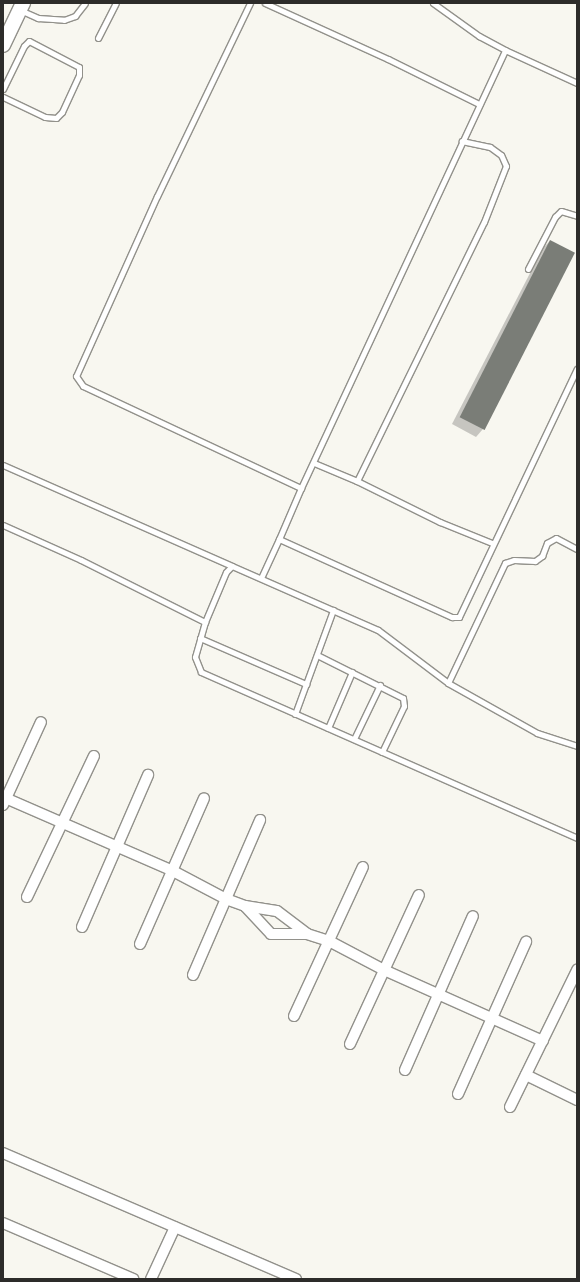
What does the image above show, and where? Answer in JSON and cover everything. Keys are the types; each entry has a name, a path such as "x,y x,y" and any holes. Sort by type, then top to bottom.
{"main road":[{"path":"3,45 21,6"}],"street":[{"path":"41,722 4,800 63,823 171,870 226,899 245,906 277,911 286,916 307,934"},
{"path":"27,897 94,756"},
{"path":"82,927 148,775"},
{"path":"140,944 171,870 204,798"},
{"path":"193,975 260,820"},
{"path":"294,1016 363,867"},
{"path":"350,1044 419,895"},
{"path":"245,906 271,934 307,934 329,941 384,970 492,1020 543,1041"},
{"path":"405,1070 437,994 473,916"},
{"path":"458,1094 526,942"},
{"path":"510,1107 577,970"},
{"path":"526,1075 577,1100"},
{"path":"3,1153 296,1279"},
{"path":"3,1223 133,1279"},
{"path":"151,1279 175,1227"}],"lane":[{"path":"21,6 38,18 64,20 75,16 85,3"},
{"path":"98,38 116,3"},
{"path":"250,3 76,370 76,376 83,386 301,488"},
{"path":"265,3 388,58 479,104"},
{"path":"433,3 479,36 505,50 577,83"},
{"path":"3,90 24,46 29,41 79,67 79,75 65,106 56,118 45,118 3,97"},
{"path":"261,578 359,360 505,50"},
{"path":"357,482 422,353 484,222 506,166 501,155 490,147 462,141"},
{"path":"528,268 555,217 561,211 577,216"},
{"path":"279,539 452,617 459,616 463,611 492,544 577,369"},
{"path":"314,463 440,522 492,544"},
{"path":"3,465 378,630 448,683 536,733 577,746"},
{"path":"3,525 81,560 205,622"},
{"path":"448,683 505,564 514,560 535,561 542,556 547,543 556,538 577,549"},
{"path":"232,566 226,572 205,622 200,638 195,657 201,672 577,838"},
{"path":"295,714 333,610"},
{"path":"200,638 306,684"},
{"path":"317,655 380,684 403,698 404,706 382,752"},
{"path":"328,728 352,672"},
{"path":"354,739 380,684"}],"building":[{"path":"550,240 575,253 485,430 460,417"}]}
